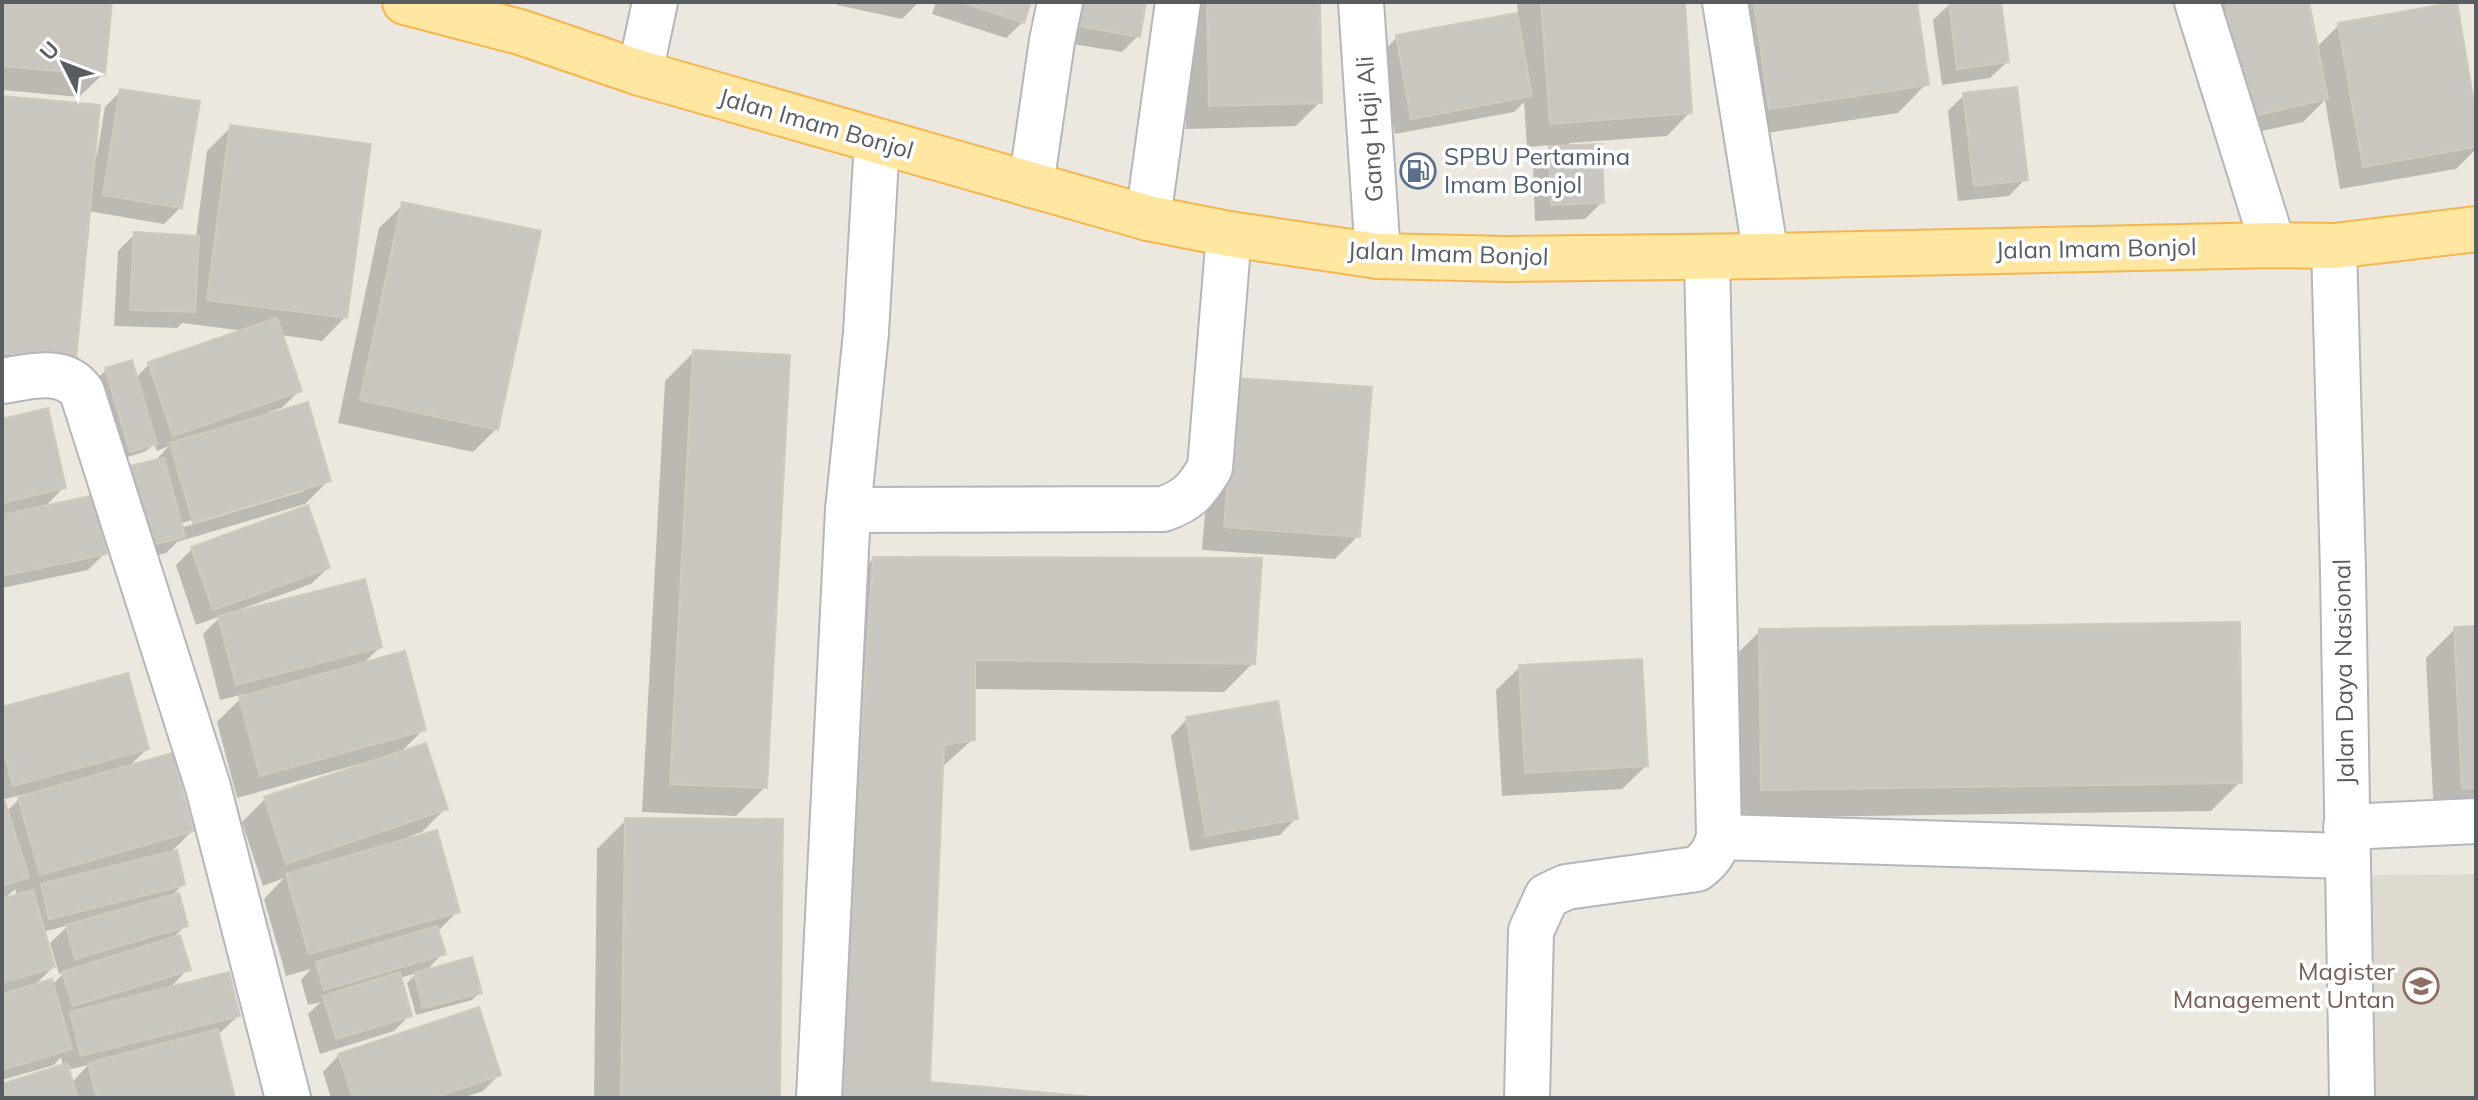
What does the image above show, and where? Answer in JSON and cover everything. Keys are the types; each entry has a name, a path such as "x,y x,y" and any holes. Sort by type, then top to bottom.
{"main road":[{"name":"Jalan Imam Bonjol","path":"405,2 520,32 640,73 1148,218 1229,234 1378,256 1507,259 1707,257 2334,246 2476,229"}],"street":[{"path":"640,73 655,2"},
{"path":"1031,185 1060,2"},
{"path":"1148,218 1178,2"},
{"name":"Gang Haji Ali","path":"1361,2 1378,256"},
{"path":"1725,2 1766,256"},
{"path":"2197,2 2273,245"},
{"path":"819,1098 848,510 866,333 877,141"},
{"path":"848,510 1163,509 1182,502 1198,488 1210,468 1229,234"},
{"name":"Jalan Daya Nasional","path":"2334,246 2352,1098"},
{"path":"1527,1098 1531,931 1547,896 1566,887 1697,869 1716,849 1719,837 1707,257"},
{"path":"2,381 50,375 75,382 82,392 208,787 288,1098"},
{"path":"1719,837 2346,841 2476,821"}],"shaded area":[{"name":"Magister Management Untan","path":"2476,874 2476,1098 2372,1098 2361,875"}],"building":[{"path":"2,2 112,2 105,75 2,66"},
{"path":"961,2 1031,2 1024,23"},
{"path":"1081,2 1146,2 1140,37 1077,26"},
{"path":"1207,2 1320,2 1322,103 1209,106"},
{"path":"1541,2 1685,2 1692,113 1550,124"},
{"path":"1754,2 1917,2 1929,85 1769,109"},
{"path":"1949,2 2001,2 2009,62 1957,69"},
{"path":"2225,2 2309,2 2328,99 2249,117"},
{"path":"2457,2 2476,115 2476,147 2363,167 2338,23"},
{"path":"1517,13 1532,96 1411,119 1396,35"},
{"path":"2017,87 2028,180 1974,186 1963,93"},
{"path":"120,89 200,101 182,208 103,195"},
{"path":"2,96 100,105 76,360 2,353"},
{"path":"230,125 371,144 347,318 207,300"},
{"path":"1602,144 1604,203 1551,205 1549,146"},
{"path":"402,202 541,231 498,430 360,400"},
{"path":"134,232 199,236 195,312 130,310"},
{"path":"277,318 302,391 173,436 148,362"},
{"path":"693,350 790,355 767,788 670,784"},
{"path":"132,360 157,444 130,452 105,368"},
{"path":"1236,378 1372,387 1360,537 1224,527"},
{"path":"308,402 331,481 193,523 170,443"},
{"path":"48,408 66,488 2,503 2,419"},
{"path":"164,458 185,537 146,546 126,467"},
{"path":"95,495 107,554 2,576 2,515"},
{"path":"308,505 330,568 213,610 191,547"},
{"path":"873,557 1262,558 1255,664 975,660 975,740 944,745 930,1082 1104,1098 837,1098"},
{"path":"365,579 382,647 236,685 218,616"},
{"path":"2240,622 2242,783 1761,790 1759,629"},
{"path":"2476,626 2476,788 2462,789 2454,627"},
{"path":"405,651 426,730 260,776 239,697"},
{"path":"1642,659 1648,766 1525,773 1519,665"},
{"path":"128,673 149,749 13,786 2,745 2,707"},
{"path":"1278,701 1298,819 1206,836 1186,717"},
{"path":"426,743 448,809 286,864 264,797"},
{"path":"172,753 194,831 40,875 18,797"},
{"path":"2,797 29,877 2,886"},
{"path":"625,818 783,819 780,1098 621,1098"},
{"path":"437,830 460,912 309,954 286,874"},
{"path":"177,850 185,885 49,919 41,884"},
{"path":"33,890 55,967 2,983 2,899"},
{"path":"179,893 188,926 75,959 66,925"},
{"path":"437,926 446,954 324,990 316,962"},
{"path":"180,935 191,970 73,1006 62,972"},
{"path":"472,957 482,993 423,1008 414,973"},
{"path":"229,972 240,1016 81,1056 70,1012"},
{"path":"400,972 412,1016 336,1039 323,996"},
{"path":"52,979 72,1049 2,1070 2,994"},
{"path":"479,1007 501,1075 433,1098 353,1098 338,1054"},
{"path":"218,1029 235,1098 97,1098 88,1063"},
{"path":"67,1063 78,1098 2,1098 2,1084"}],"place":[{"name":"SPBU Pertamina Imam Bonjol","path":"1418,171"},
{"name":"Magister Management Untan","path":"2421,986"}]}
